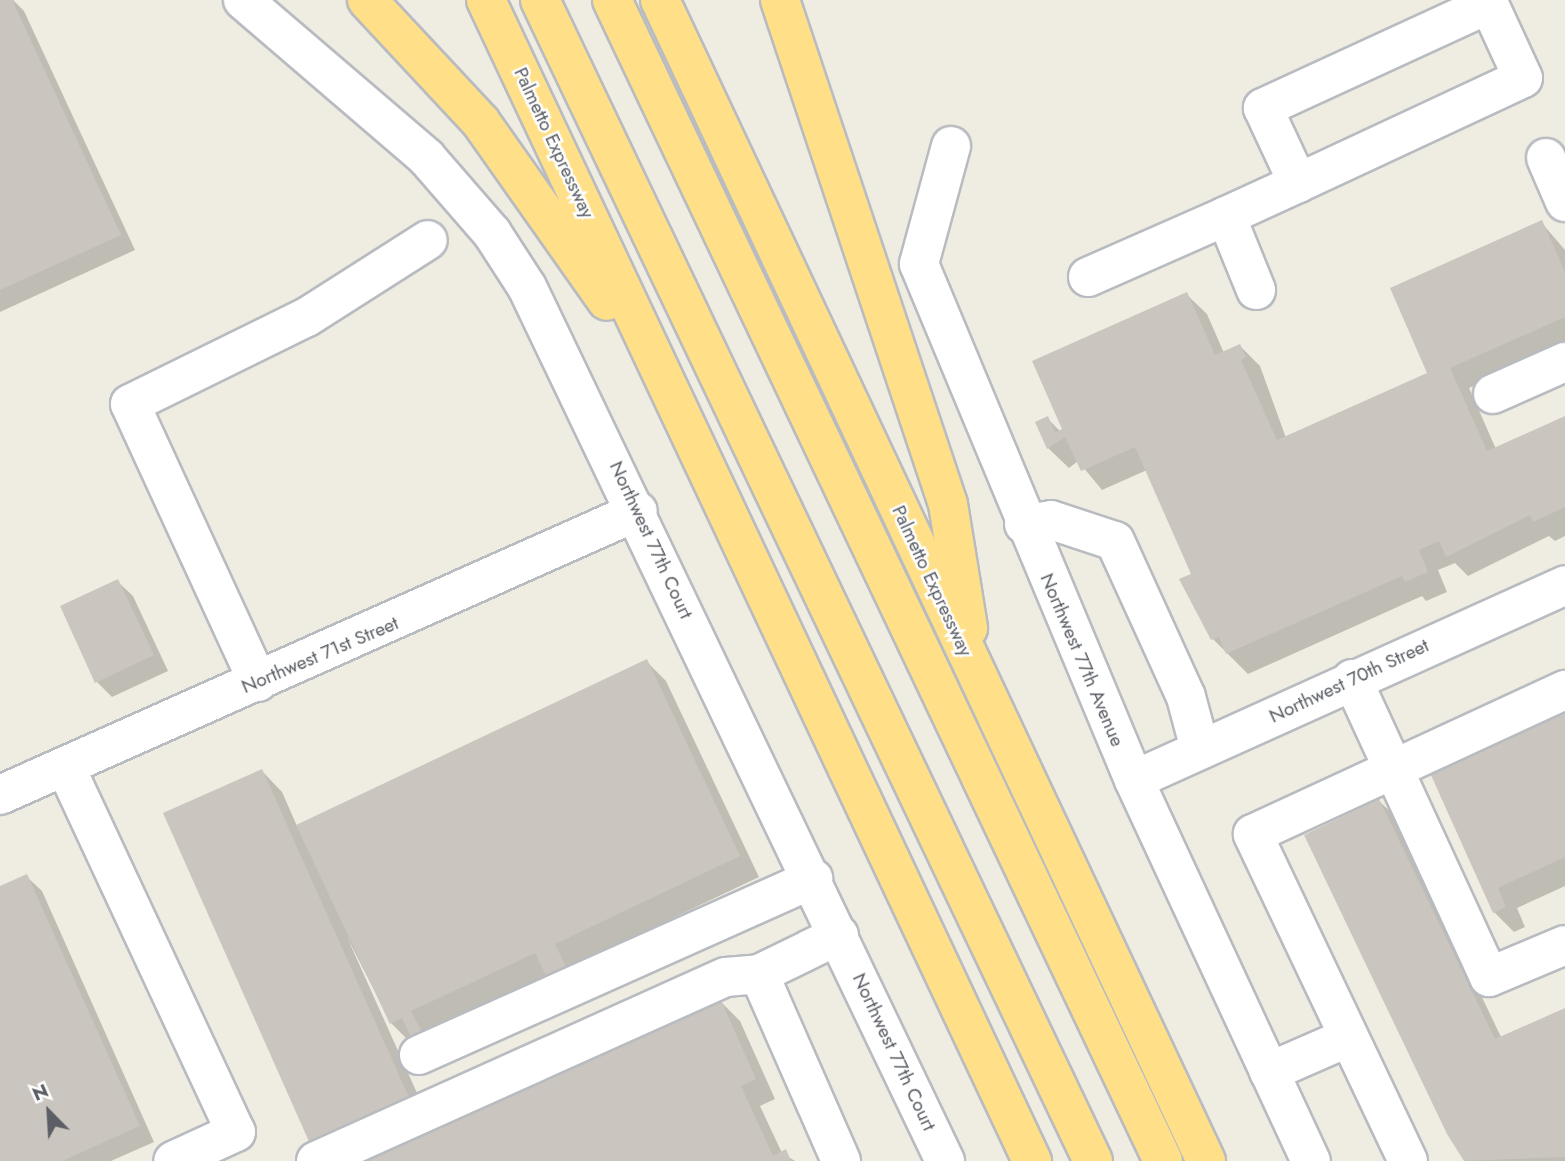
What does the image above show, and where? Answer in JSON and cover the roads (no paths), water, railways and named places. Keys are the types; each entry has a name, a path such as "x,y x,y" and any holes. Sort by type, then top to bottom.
{"highway":[{"path":"367,0 480,121 551,215 692,432"},
{"name":"Palmetto Expressway","path":"486,0 692,432 1032,1161"},
{"path":"540,0 1093,1161"},
{"path":"611,0 1163,1161"},
{"name":"Palmetto Expressway","path":"660,0 1206,1161"},
{"path":"780,0 948,504 976,675"}],"street":[{"name":"Northwest 77th Court","path":"243,0 409,140 492,233 542,316 638,512 945,1161"},
{"path":"1088,277 1226,216 1298,183 1523,78 1489,4 1263,108 1298,183"},
{"name":"Northwest 77th Avenue","path":"951,146 919,264 1024,524 1134,780 1311,1161"},
{"path":"1546,158 1565,202"},
{"path":"1226,216 1256,289"},
{"path":"258,682 130,404 307,317 428,240"},
{"path":"1493,394 1565,362"},
{"name":"Northwest 71st Street","path":"0,795 638,512"},
{"path":"1024,524 1051,520 1115,541 1186,697 1200,749"},
{"name":"Northwest 70th Street","path":"1134,780 1352,679 1565,585"},
{"path":"1352,679 1390,771 1489,977 1565,945"},
{"path":"1408,1161 1253,834 1565,690"},
{"path":"65,766 236,1132 173,1161"},
{"path":"419,1055 813,879"},
{"path":"316,1161 726,977 759,974 839,935"},
{"path":"759,974 841,1161"},
{"path":"1269,1072 1349,1037"}]}
